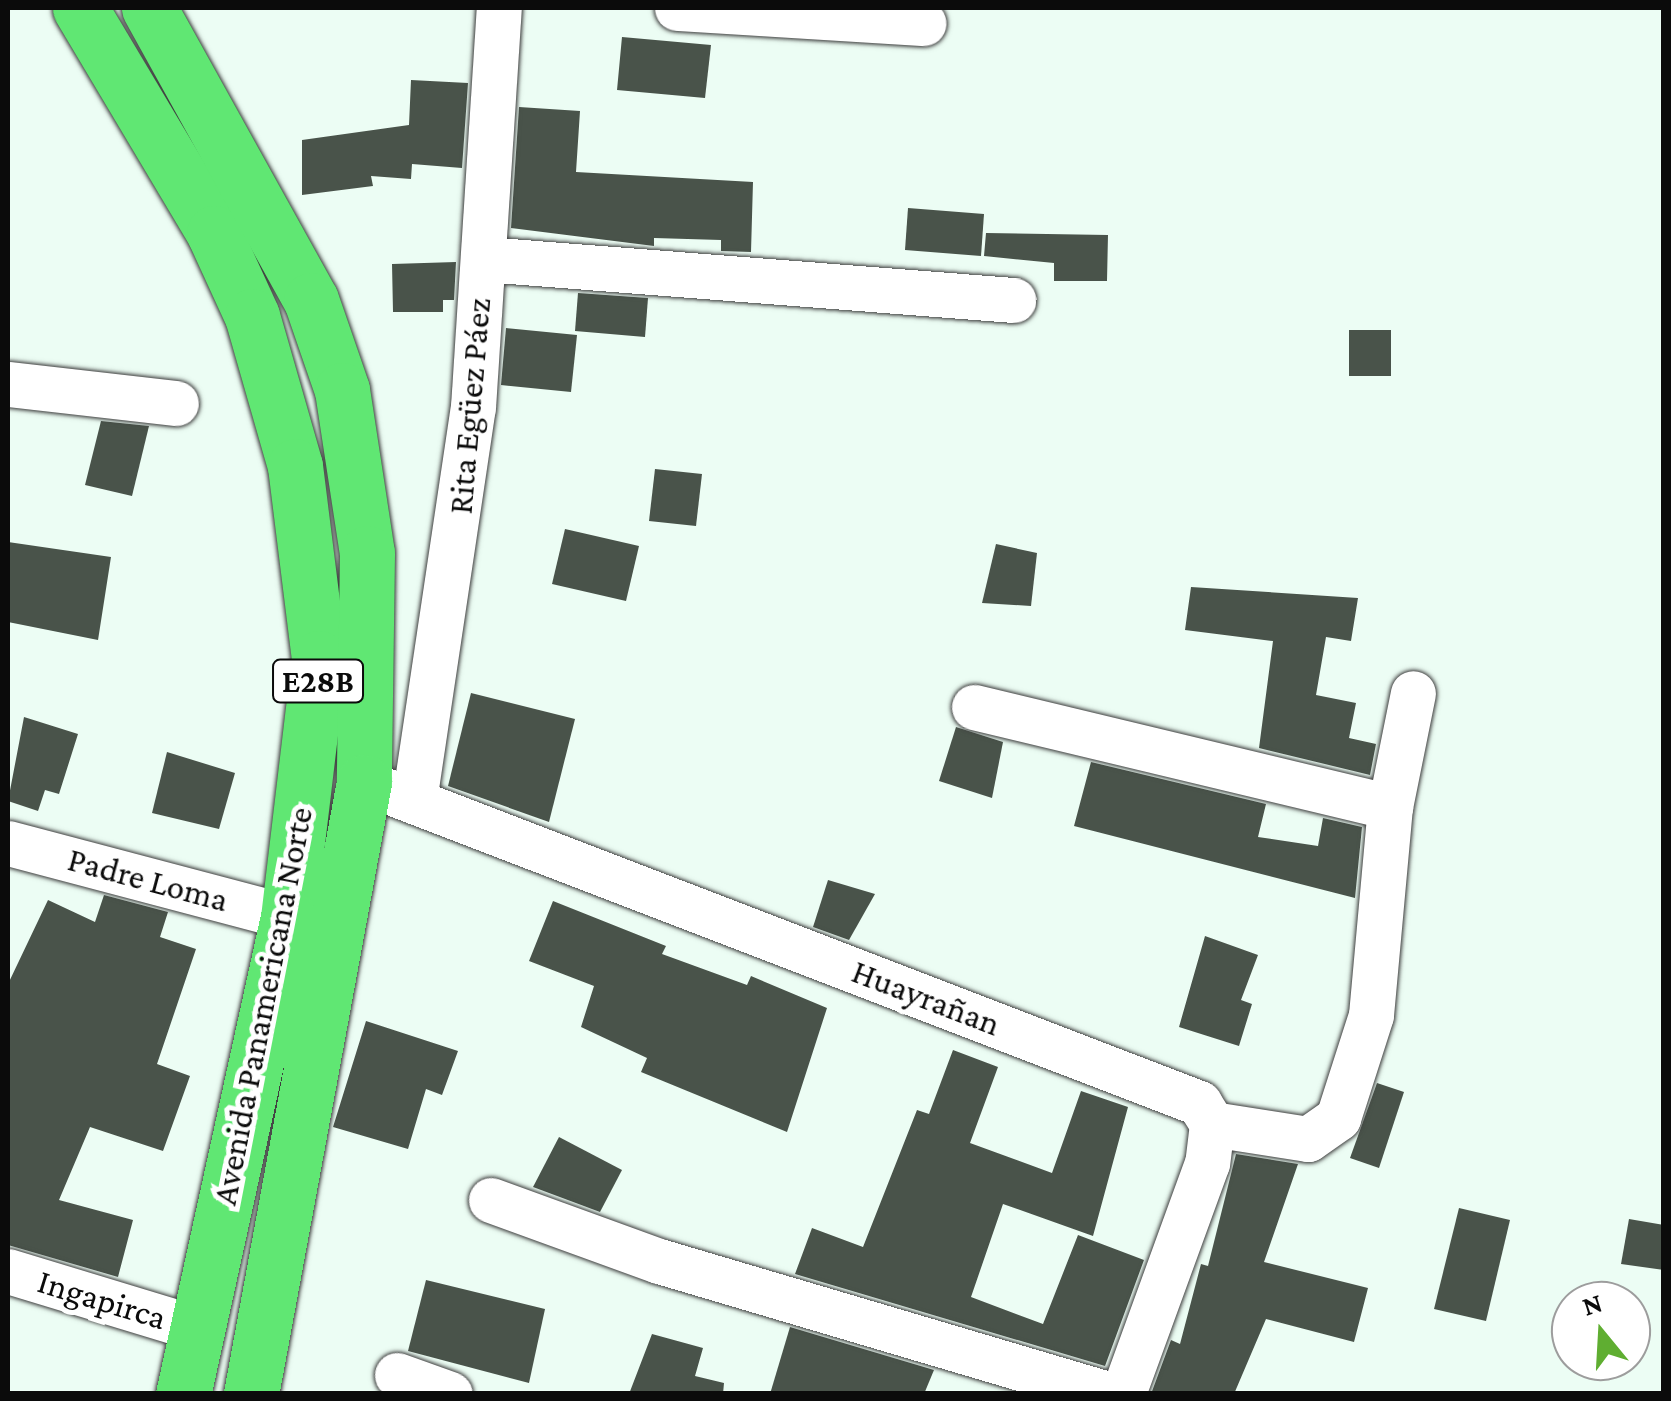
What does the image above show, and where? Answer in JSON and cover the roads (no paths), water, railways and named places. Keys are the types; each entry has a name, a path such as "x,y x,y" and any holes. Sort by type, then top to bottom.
{"highway":[{"name":"Avenida Panamericana Norte","path":"80,8 214,233 252,316 295,466 319,658 288,917 182,1394"},
{"name":"Avenida Panamericana Norte","path":"149,8 271,214 342,390 367,553 389,792 251,1394"}],"street":[{"name":"Rita Egüez Páez","path":"389,792 459,527 484,259 499,8"},
{"path":"677,8 924,23"},
{"path":"484,259 1013,300"},
{"path":"8,384 176,403"},
{"path":"1123,1394 1212,1124 1308,1139 1338,1118 1371,1016 1390,807 1414,693"},
{"path":"974,707 1390,807"},
{"name":"Huayrañan","path":"389,792 1199,1103 1212,1124"},
{"name":"Padre Loma","path":"8,842 288,917"},
{"path":"490,1200 659,1262 1108,1394"},
{"name":"Ingapirca","path":"8,1272 196,1328"},
{"path":"397,1376 450,1394"}]}
